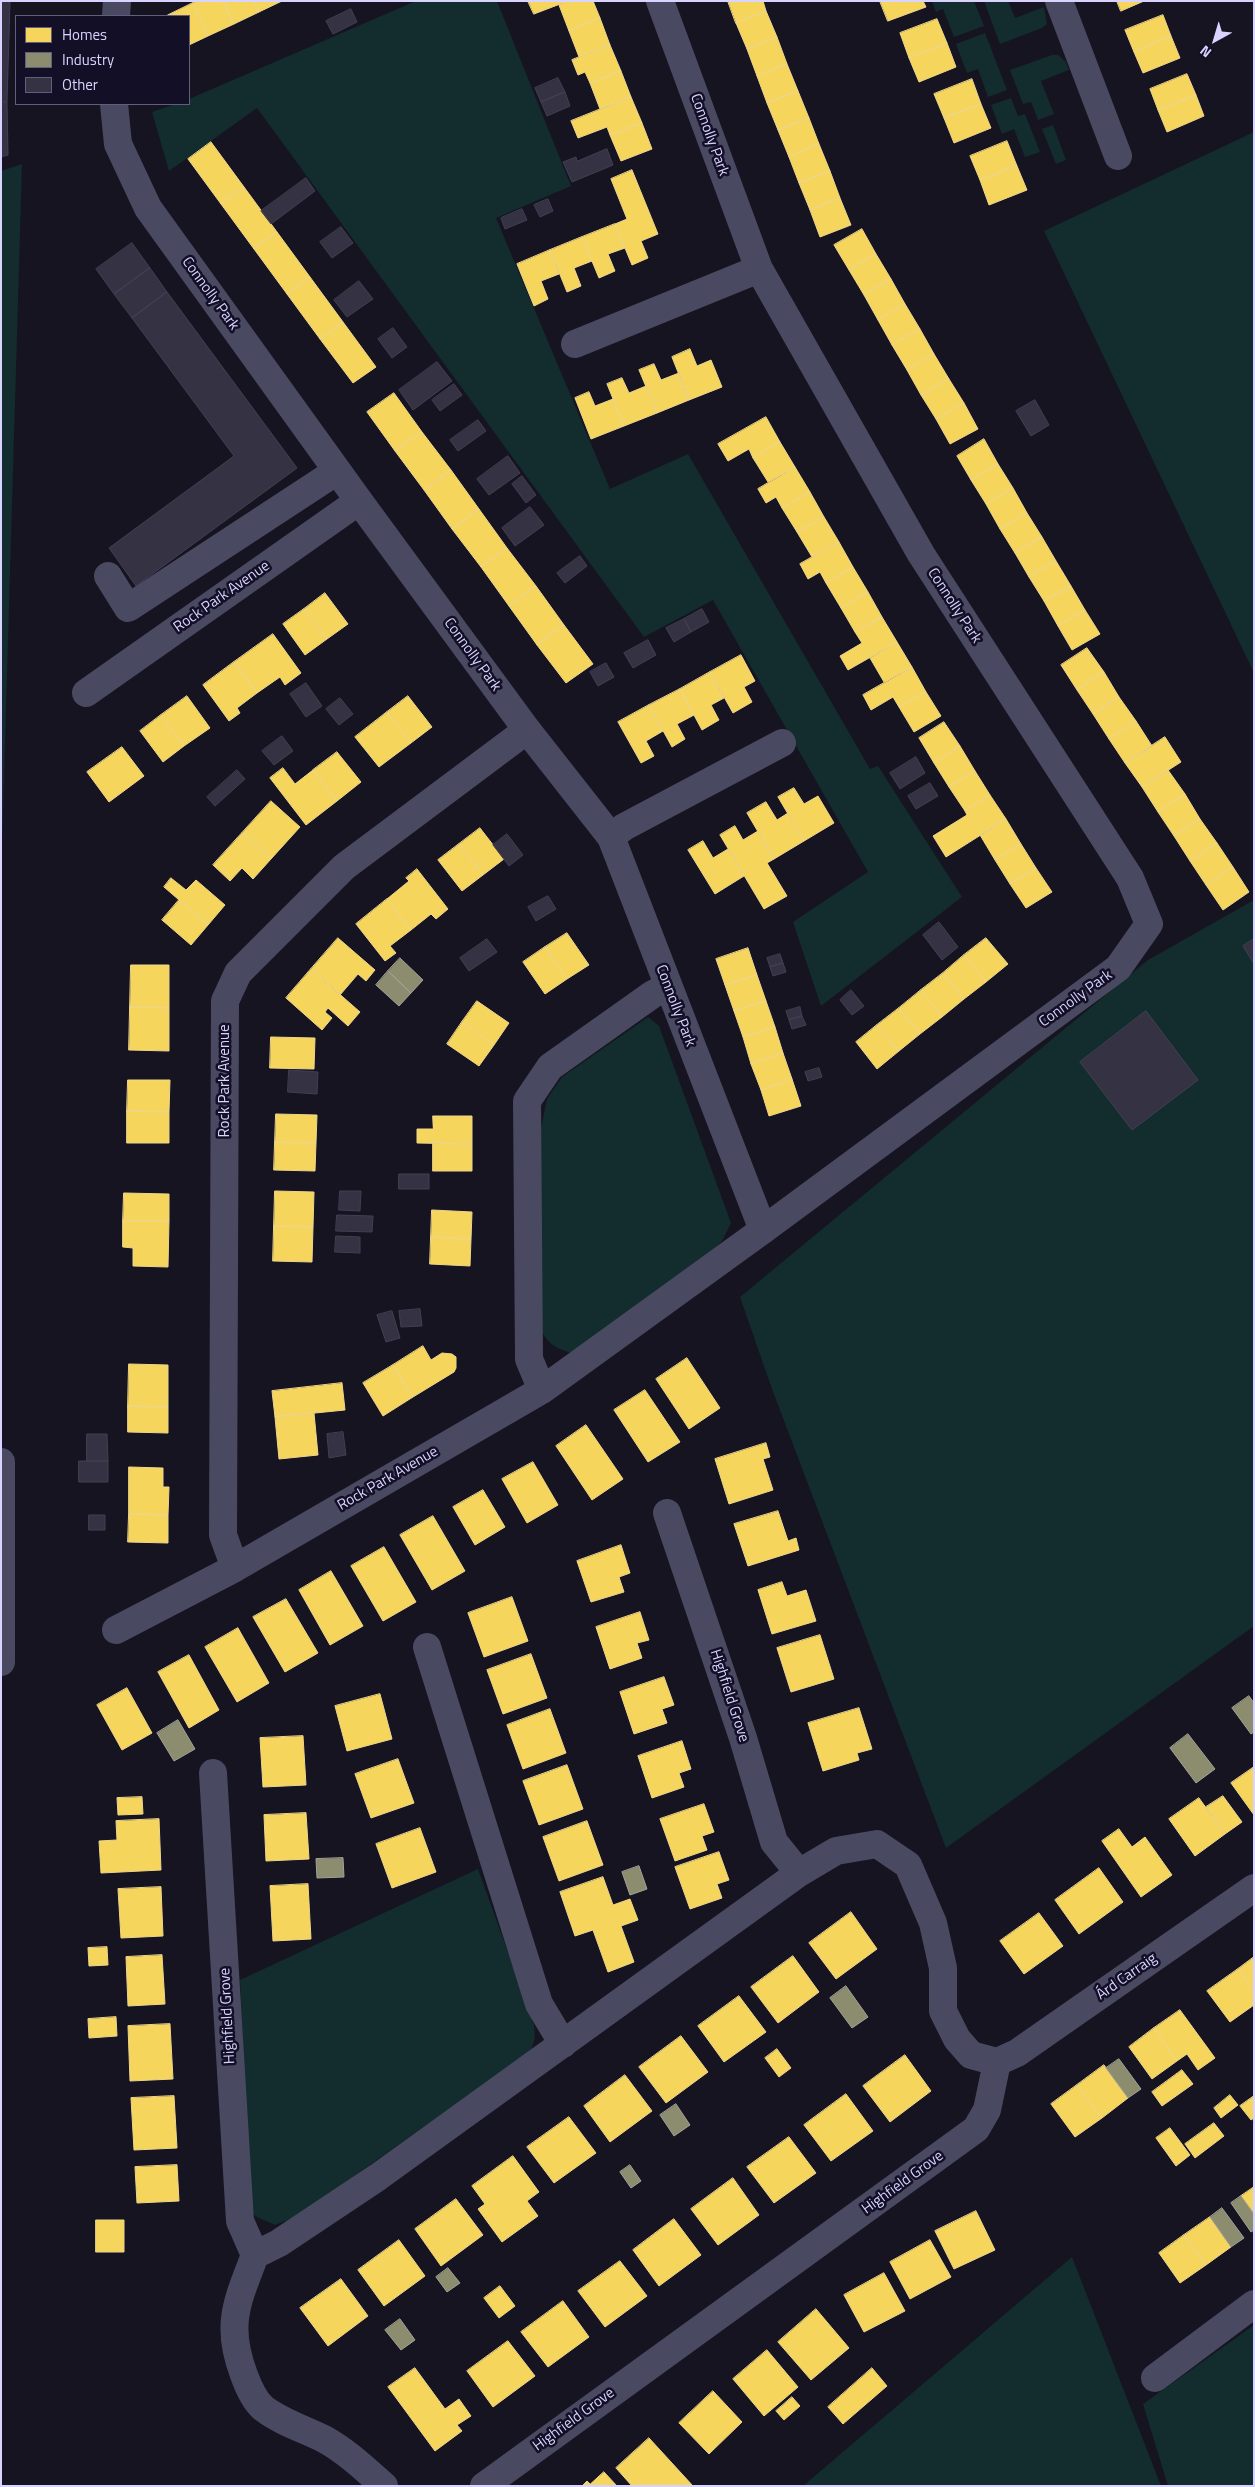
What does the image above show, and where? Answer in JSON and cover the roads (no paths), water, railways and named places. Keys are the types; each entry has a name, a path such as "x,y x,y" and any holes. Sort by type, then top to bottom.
{"street":[{"path":"116,15 117,1"},
{"name":"Connolly Park","path":"114,105 118,144 148,208 359,501 527,730 610,838 763,1230 1118,968 1149,924 1130,878 921,554 759,269 660,1"},
{"path":"1058,1 1118,156"},
{"path":"575,344 759,269"},
{"path":"108,576 128,608 337,471"},
{"name":"Rock Park Avenue","path":"86,693 359,501"},
{"name":"Rock Park Avenue","path":"235,1568 223,1535 225,1002 238,973 344,867 527,730"},
{"path":"610,838 624,827 782,742"},
{"path":"542,1390 528,1359 527,1101 550,1067 653,994 668,986"},
{"name":"Rock Park Avenue","path":"116,1630 235,1568 542,1390 763,1230"},
{"path":"1,1462 1,1662"},
{"name":"Highfield Grove","path":"668,1514 743,1738 774,1842 799,1874"},
{"path":"427,1647 539,2004 563,2044"},
{"name":"Highfield Grove","path":"213,1773 240,2221 255,2255"},
{"path":"384,2486 358,2462 325,2440 282,2420 262,2407 249,2387 239,2363 233,2336 238,2300 255,2255 279,2244 378,2177 799,1874 836,1851 877,1844 908,1865 932,1923 943,1968 943,2011 956,2040 971,2055 998,2062"},
{"name":"Árd Carraig","path":"998,2062 1017,2053 1254,1888"},
{"name":"Highfield Grove","path":"484,2486 976,2130 987,2110 998,2062"},
{"path":"1155,2378 1254,2304"}]}
